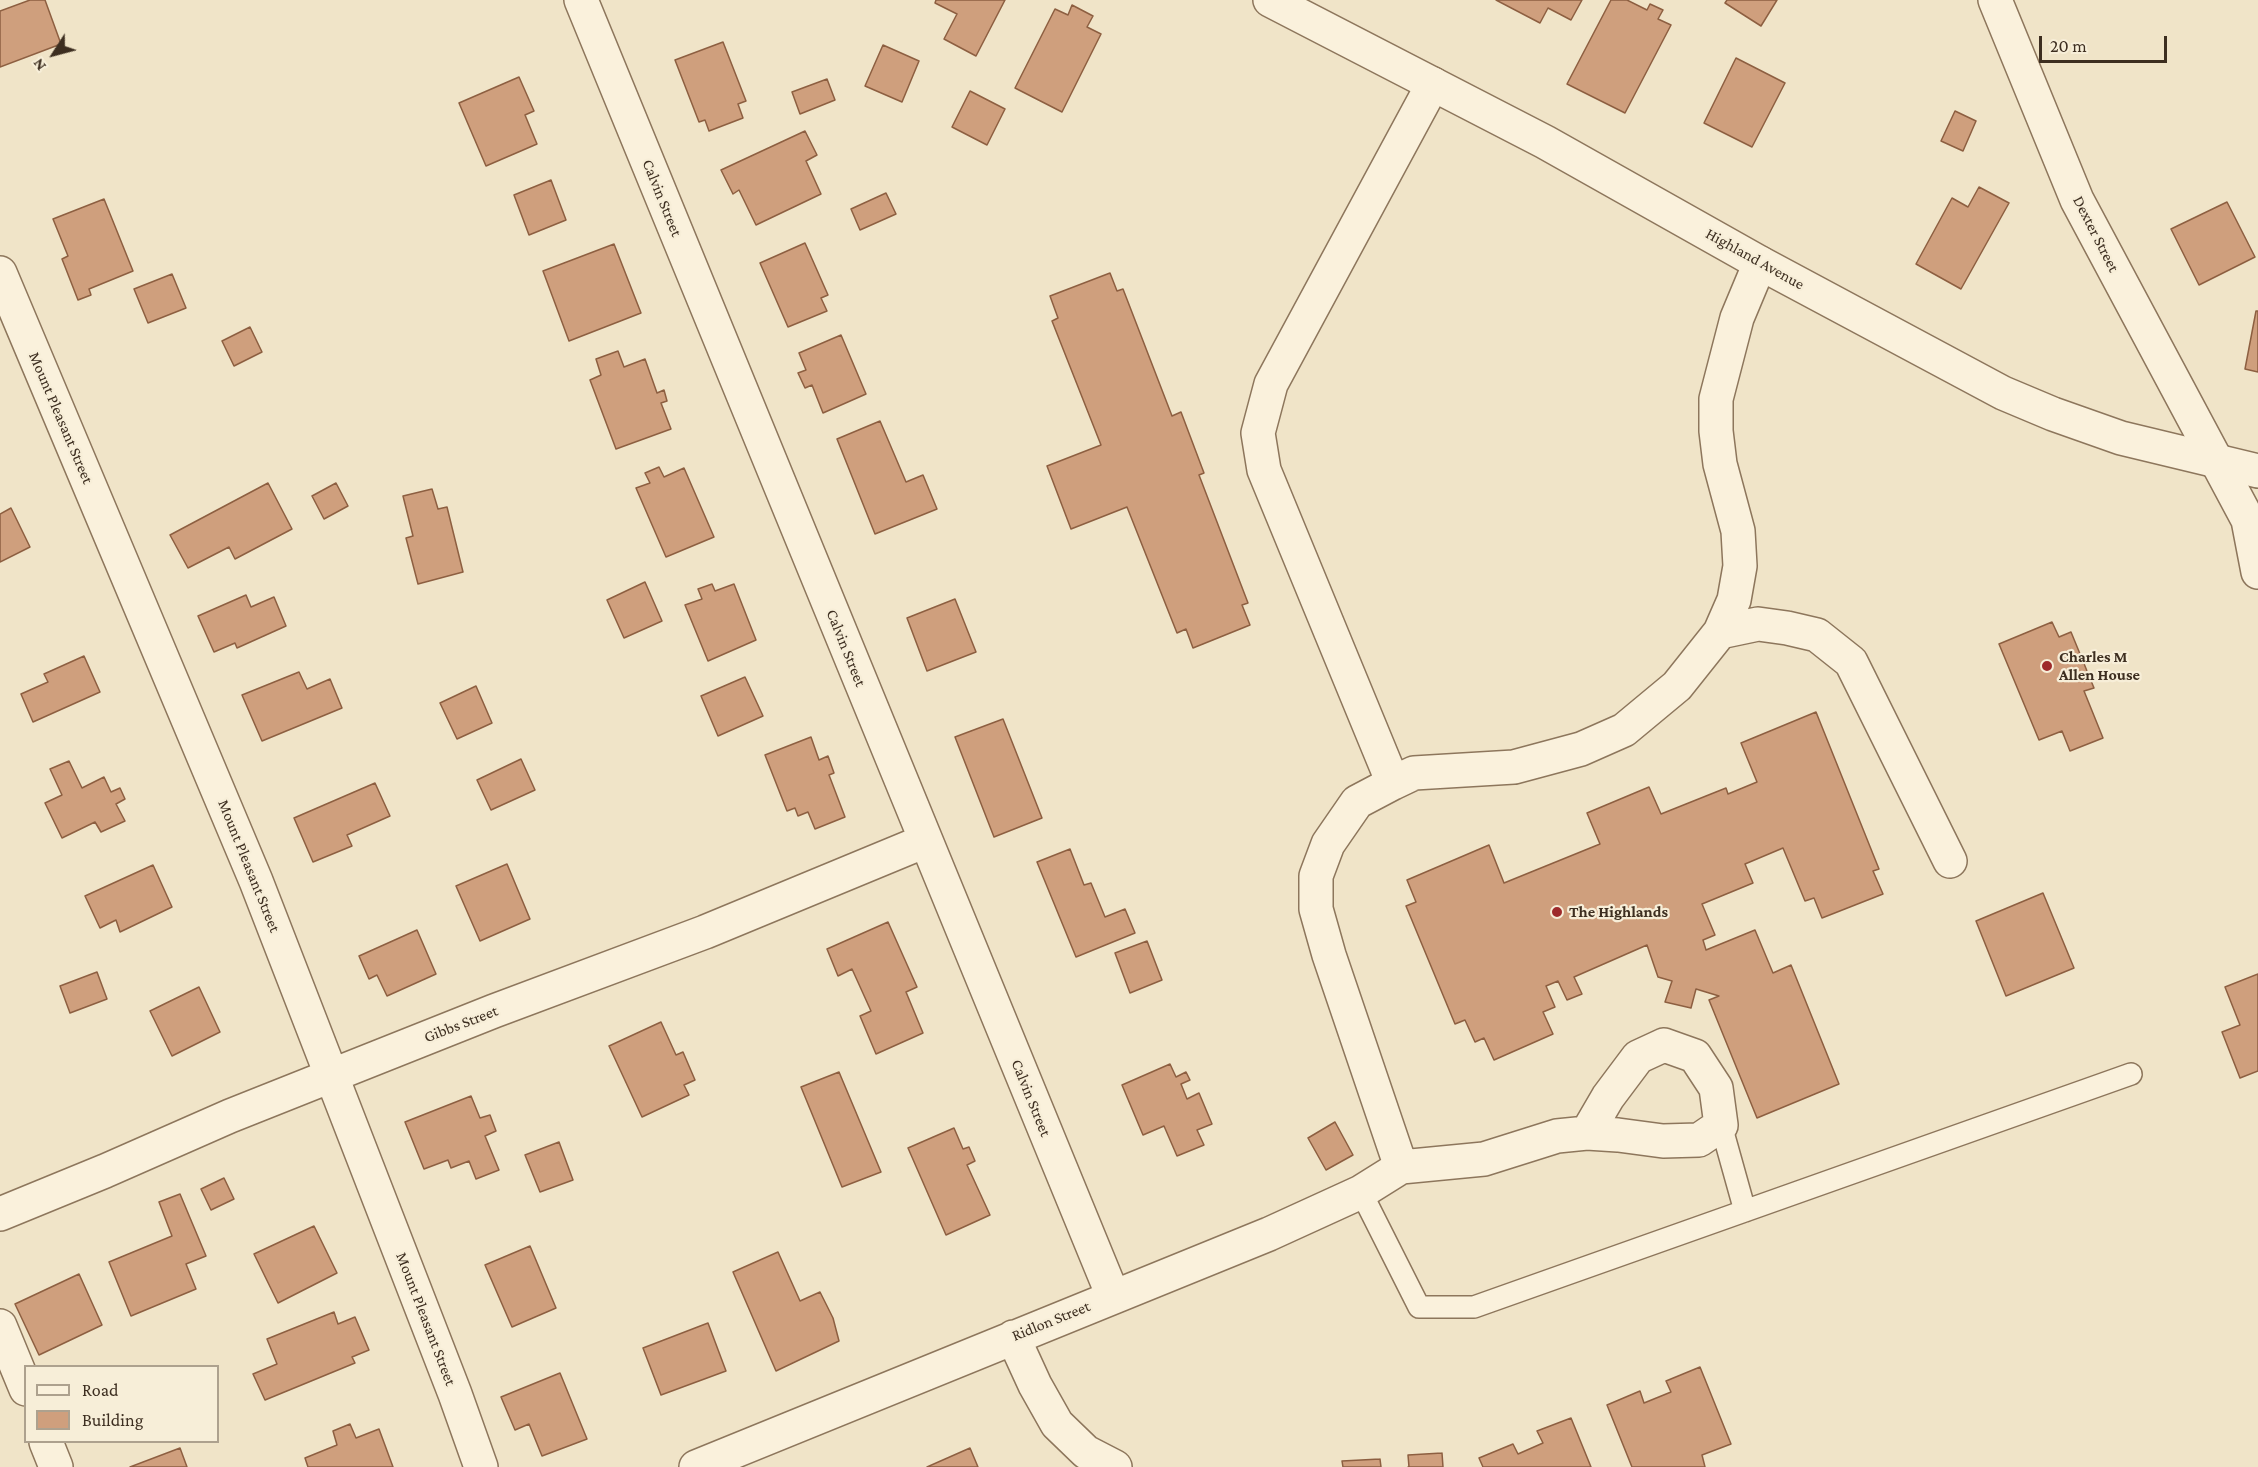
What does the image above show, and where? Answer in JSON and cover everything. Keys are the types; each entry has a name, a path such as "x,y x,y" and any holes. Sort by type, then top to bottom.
{"street":[{"name":"Calvin Street","path":"581,0 1113,1296"},
{"name":"Highland Avenue","path":"1270,0 1545,142 1760,263 2003,393 2053,414 2121,438 2258,471"},
{"name":"Dexter Street","path":"1995,0 2077,200 2248,520 2258,572"},
{"path":"1393,783 1264,470 1258,433 1271,384 1433,84"},
{"path":"1587,1133 1608,1097 1638,1057 1664,1045 1695,1056 1716,1088 1721,1125 1699,1140 1663,1141 1587,1133 1557,1136 1485,1159 1401,1167 1329,955 1316,909 1316,876 1328,844 1358,802 1414,773 1514,767 1581,749 1624,730 1677,686 1720,632 1734,600 1740,566 1738,531 1720,464 1716,431 1716,399 1737,318 1760,263"},
{"name":"Mount Pleasant Street","path":"0,273 251,870 455,1394 481,1467"},
{"path":"1720,632 1758,624 1787,628 1817,635 1851,662 1950,861"},
{"name":"Gibbs Street","path":"0,1214 230,1116 494,1011 705,932 925,841"},
{"name":"Ridlon Street","path":"696,1467 1113,1296 1168,1277 1361,1192 1401,1167"},
{"path":"0,1326 24,1384"},
{"path":"1013,1337 1035,1385 1057,1424 1086,1452 1115,1467"},
{"path":"46,1443 56,1467"}],"lane":[{"path":"1361,1192 1419,1307 1474,1307 2131,1074"},
{"path":"1721,1125 1745,1211"}],"building":[{"path":"30,0 45,0 61,44 0,67 0,11"},
{"path":"936,0 1005,0 976,56 944,39 957,14 935,3"},
{"path":"1496,0 1582,0 1571,20 1548,8 1540,23"},
{"path":"1611,0 1627,0 1647,10 1650,4 1663,10 1658,19 1671,25 1625,113 1567,84"},
{"path":"1727,0 1777,0 1761,26 1725,3"},
{"path":"1072,5 1093,16 1087,27 1101,34 1062,112 1015,88 1055,9 1068,15"},
{"path":"723,42 746,101 738,104 743,118 709,131 705,120 699,122 675,60"},
{"path":"883,45 919,61 902,102 865,86"},
{"path":"1736,58 1785,83 1752,147 1704,123"},
{"path":"519,77 534,111 525,115 537,144 486,166 459,103"},
{"path":"827,79 835,100 800,114 792,92"},
{"path":"970,91 1005,109 987,145 952,127"},
{"path":"1955,111 1976,121 1963,151 1941,141"},
{"path":"805,131 817,155 806,161 821,194 756,225 739,190 733,194 721,170"},
{"path":"551,180 566,220 529,235 514,195"},
{"path":"1979,187 2009,203 1961,289 1916,264 1952,198 1968,207"},
{"path":"886,193 896,214 860,230 851,209"},
{"path":"104,199 133,271 89,289 91,295 78,300 62,259 68,256 53,219"},
{"path":"2227,202 2255,257 2199,285 2171,229"},
{"path":"805,243 828,295 821,298 827,311 788,327 760,263"},
{"path":"614,244 641,313 569,341 543,271"},
{"path":"1110,273 1117,291 1123,289 1172,416 1181,412 1204,473 1199,475 1248,603 1242,605 1250,625 1193,648 1186,629 1177,633 1127,507 1071,529 1047,466 1101,445 1052,321 1058,318 1050,296"},
{"path":"172,274 186,308 148,323 134,289"},
{"path":"2256,311 2258,311 2258,372 2245,369"},
{"path":"250,327 262,352 234,366 222,341"},
{"path":"841,335 866,394 823,413 812,385 805,388 798,373 806,370 799,353"},
{"path":"618,351 624,367 645,359 657,393 664,390 667,401 661,403 671,429 616,449 590,380 601,375 596,359"},
{"path":"880,421 906,482 923,475 937,509 875,534 837,439"},
{"path":"659,467 664,477 684,468 714,537 666,557 636,488 650,483 645,473"},
{"path":"268,483 292,529 235,559 229,547 188,568 170,535"},
{"path":"336,483 348,506 324,519 312,496"},
{"path":"432,489 438,509 447,507 463,572 418,584 406,538 413,536 403,496"},
{"path":"11,508 30,547 0,562 0,514"},
{"path":"645,582 662,621 624,638 607,600"},
{"path":"712,584 715,591 734,584 756,640 708,661 685,605 702,599 698,589"},
{"path":"246,595 251,607 274,597 286,626 237,648 235,643 214,652 198,616"},
{"path":"955,599 976,652 927,671 907,618"},
{"name":"Charles M Allen House","path":"2052,622 2059,637 2071,632 2094,688 2084,691 2103,738 2070,751 2062,731 2039,740 1999,644"},
{"path":"84,656 100,692 33,722 21,694 48,682 44,674"},
{"path":"299,672 307,689 330,679 342,708 262,741 242,695"},
{"path":"745,677 763,716 718,736 701,696"},
{"path":"476,686 492,723 457,739 440,703"},
{"name":"The Highlands","path":"1816,712 1879,869 1873,871 1883,894 1822,918 1814,898 1805,901 1783,848 1745,864 1753,883 1702,904 1715,935 1703,940 1706,950 1755,930 1773,973 1791,965 1839,1084 1757,1118 1709,1000 1719,996 1696,989 1691,1008 1665,1002 1672,981 1658,977 1647,945 1574,977 1582,994 1567,1000 1558,981 1546,986 1555,1007 1543,1012 1553,1034 1494,1060 1484,1038 1475,1042 1465,1020 1455,1024 1406,906 1416,902 1407,880 1489,845 1504,883 1600,844 1587,813 1649,787 1661,814 1726,788 1728,794 1757,782 1741,743"},
{"path":"1003,719 1042,818 994,837 955,737"},
{"path":"811,737 819,760 828,756 834,773 829,775 845,817 815,829 808,812 798,816 795,808 787,811 765,755"},
{"path":"521,759 535,790 491,810 477,780"},
{"path":"69,761 82,788 104,777 111,792 120,788 125,799 116,804 125,821 101,832 95,822 62,838 45,803 62,795 50,769"},
{"path":"375,783 390,816 347,835 352,846 313,862 294,818"},
{"path":"1070,849 1084,885 1091,883 1105,917 1125,909 1135,933 1076,957 1037,862"},
{"path":"507,864 530,919 480,941 456,886"},
{"path":"153,865 172,907 120,932 116,920 100,928 85,896"},
{"path":"2043,893 2074,968 2006,996 1976,921"},
{"path":"888,922 917,987 906,992 923,1033 876,1054 860,1016 871,1011 852,969 838,976 827,949"},
{"path":"417,930 436,974 387,996 377,975 369,979 359,956"},
{"path":"1147,941 1162,980 1130,993 1115,953"},
{"path":"97,972 107,999 70,1013 60,986"},
{"path":"2258,974 2258,1071 2240,1078 2222,1032 2240,1025 2225,987"},
{"path":"199,987 220,1032 172,1056 150,1011"},
{"path":"661,1022 676,1055 683,1052 695,1080 684,1085 689,1095 642,1117 609,1046"},
{"path":"1170,1064 1176,1077 1186,1072 1190,1080 1181,1084 1187,1099 1199,1093 1212,1124 1197,1130 1204,1145 1177,1156 1164,1126 1143,1135 1122,1085"},
{"path":"839,1072 881,1172 842,1187 801,1087"},
{"path":"471,1096 480,1118 490,1115 496,1131 485,1136 499,1170 476,1179 469,1161 451,1168 448,1160 424,1169 405,1122"},
{"path":"1335,1122 1353,1155 1326,1170 1308,1138"},
{"path":"954,1128 963,1149 969,1147 975,1161 967,1165 990,1215 946,1235 908,1148"},
{"path":"559,1142 573,1180 540,1192 525,1155"},
{"path":"224,1178 234,1199 211,1210 201,1189"},
{"path":"180,1194 206,1256 186,1264 196,1289 131,1316 109,1262 172,1236 159,1202"},
{"path":"314,1226 337,1273 278,1303 254,1254"},
{"path":"530,1246 556,1308 512,1327 485,1265"},
{"path":"778,1252 800,1301 820,1292 833,1318 839,1341 776,1371 733,1272"},
{"path":"79,1274 102,1325 39,1355 15,1304"},
{"path":"334,1312 338,1324 355,1317 369,1350 352,1357 355,1363 265,1400 253,1374 277,1364 267,1339"},
{"path":"708,1323 726,1371 661,1395 643,1348"},
{"path":"1700,1367 1731,1444 1702,1455 1705,1467 1632,1467 1607,1405 1640,1391 1644,1403 1671,1392 1666,1381"},
{"path":"560,1373 587,1439 542,1456 529,1424 515,1430 501,1397"},
{"path":"1571,1418 1591,1467 1483,1467 1479,1458 1513,1444 1518,1454 1543,1443 1537,1431"},
{"path":"350,1424 356,1438 379,1429 393,1467 308,1467 305,1458 337,1445 333,1431"},
{"path":"180,1448 187,1467 130,1467"},
{"path":"970,1448 978,1467 927,1467"},
{"path":"1442,1453 1443,1467 1409,1467 1408,1455"},
{"path":"1380,1459 1381,1467 1343,1467 1342,1461"}],"place":[{"name":"Charles M Allen House","path":"2047,666"},
{"name":"The Highlands","path":"1557,912"}]}
